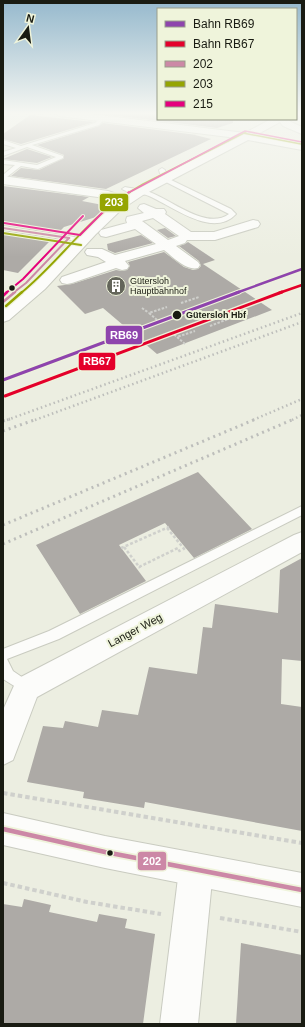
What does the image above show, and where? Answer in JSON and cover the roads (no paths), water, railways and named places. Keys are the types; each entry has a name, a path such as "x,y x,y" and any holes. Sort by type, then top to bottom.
{"main road":[{"path":"3,179 96,193 116,201 140,192 163,174 186,161"},
{"path":"3,317 40,286 81,243 125,189 163,174 189,161"},
{"path":"140,205 158,213 188,236 215,236 253,224"},
{"path":"137,230 132,220 158,213"},
{"path":"67,280 166,245 188,236 205,227 210,222"},
{"path":"106,233 137,230 166,245 193,265"},
{"path":"81,243 118,263"},
{"path":"3,302 26,283 81,243"},
{"name":"Langer Weg","path":"27,688 302,540"},
{"path":"3,750 20,701 27,688"},
{"path":"3,829 105,852 302,890"},
{"path":"179,1024 196,870"}],"lane":[{"path":"3,162 38,167 52,161"},
{"path":"3,179 20,164"},
{"path":"125,189 151,194 200,219 210,222 229,218 233,214 232,212 163,174"},
{"path":"3,228 81,243"},
{"path":"3,655 54,635 302,510"},
{"path":"3,664 8,675 27,688"}],"railway":[{"path":"9,419 302,313"},
{"path":"35,420 302,322"},
{"path":"253,420 302,399"},
{"path":"294,419 302,415"},
{"path":"3,421 9,419"},
{"path":"3,431 37,419"},
{"path":"3,525 256,419"},
{"path":"3,544 294,419"}],"rail line":[{"name":"RB69","path":"3,380 302,269"},
{"name":"RB67","path":"5,396 302,285"}],"place":[{"name":"Gütersloh Hauptbahnhof","path":"116,286"},
{"name":"Gütersloh Hbf","path":"177,315"}]}
